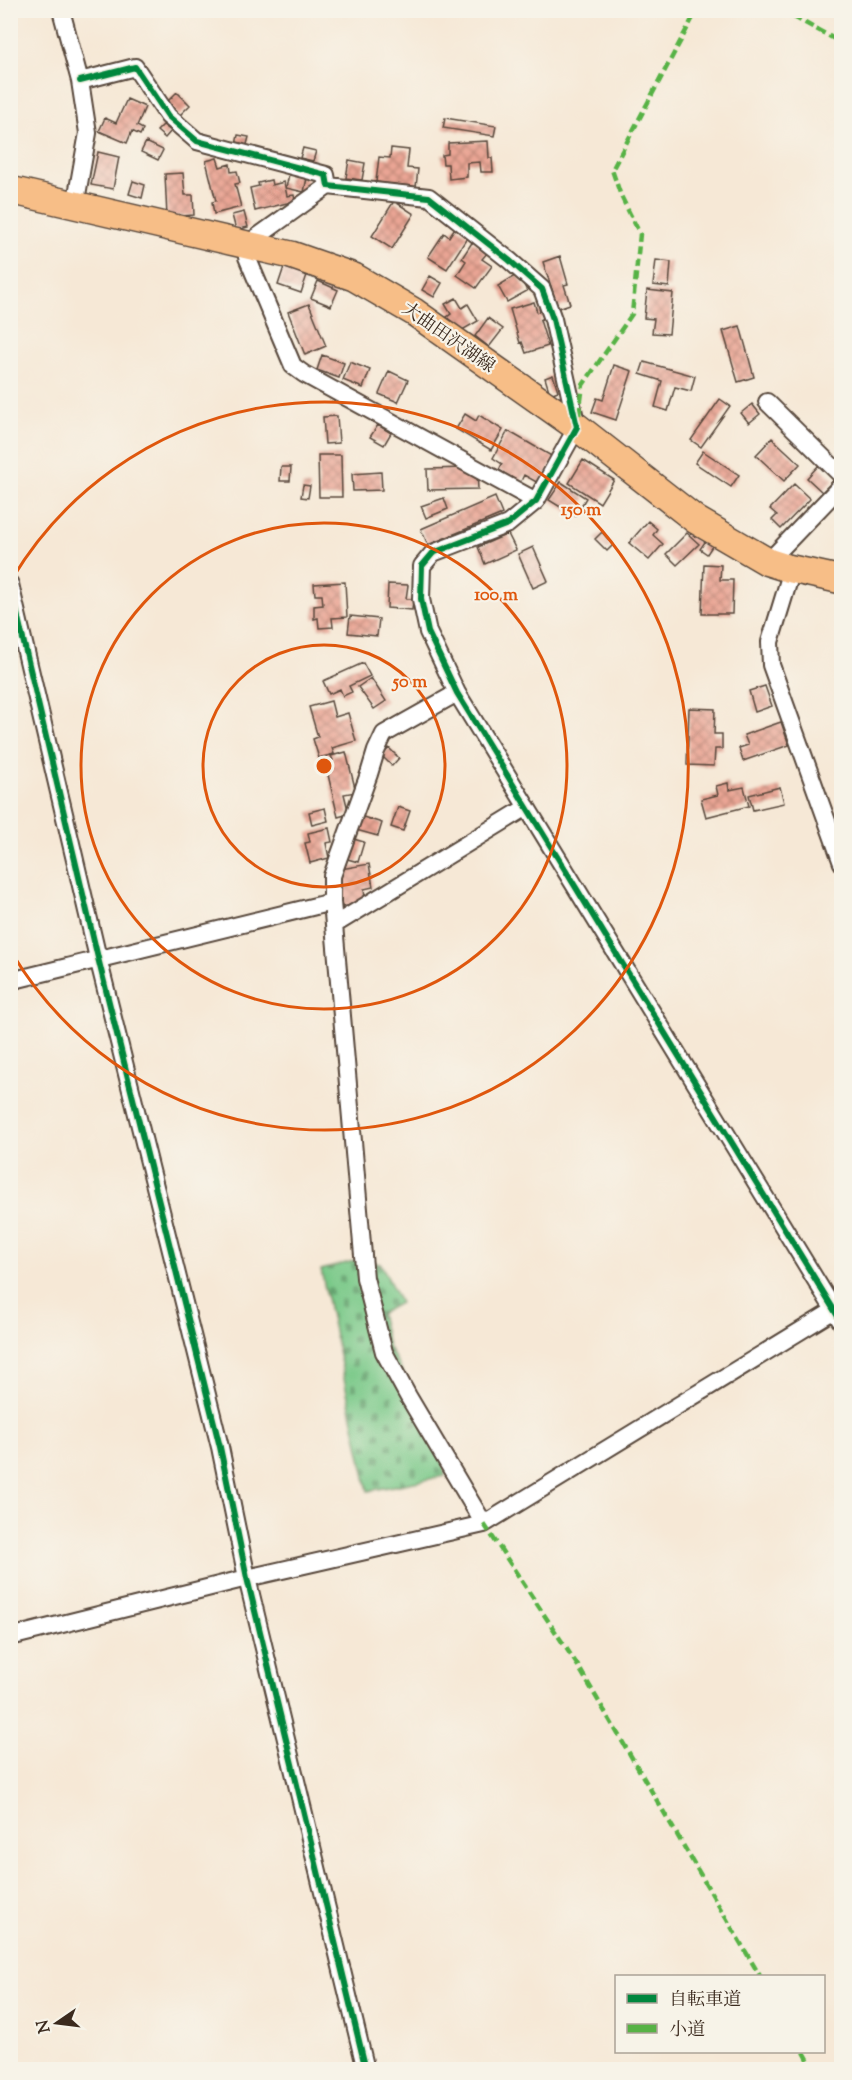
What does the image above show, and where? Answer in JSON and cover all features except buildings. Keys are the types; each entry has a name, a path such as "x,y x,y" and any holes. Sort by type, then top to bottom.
{"main road":[{"name":"大曲田沢湖線","path":"10,190 291,255 354,277 414,312 577,427 696,520 780,566 842,580"}],"street":[{"path":"61,10 80,81 88,133 75,206"},
{"path":"80,81 135,67 168,116 197,141 326,175 328,186"},
{"path":"10,1637 247,1578 484,1524 839,1313 457,693 428,632 421,599 422,566 433,553 508,524 536,501 577,427 553,319 543,289 429,198 328,186 246,245 247,257 293,366 536,501"},
{"path":"766,402 842,476"},
{"path":"842,483 780,566 770,642 771,665 842,863"},
{"path":"10,584 98,958 220,1447 247,1578 366,2070"},
{"path":"457,693 384,734 332,876 332,902 365,1278 384,1352 484,1524"},
{"path":"334,925 526,807"},
{"path":"10,981 332,902"}],"green space":[{"path":"357,1260 381,1264 400,1303 380,1314 388,1346 441,1441 445,1476 368,1491 321,1270"}],"marked path":[{"path":"579,415 583,385 632,314 640,234 621,196 612,170 697,10"},
{"path":"781,10 842,43"},
{"path":"484,1524 578,1666 759,1975"},
{"path":"805,2053 814,2070"}],"cycle path":[{"path":"80,81 135,67 168,116 197,141 326,175 328,186 429,197 542,289 553,319 577,427 536,501 508,524 433,553 422,566 421,599 428,632 457,693 842,1323"},
{"path":"10,584 98,958 220,1447 247,1578 366,2070"}]}
